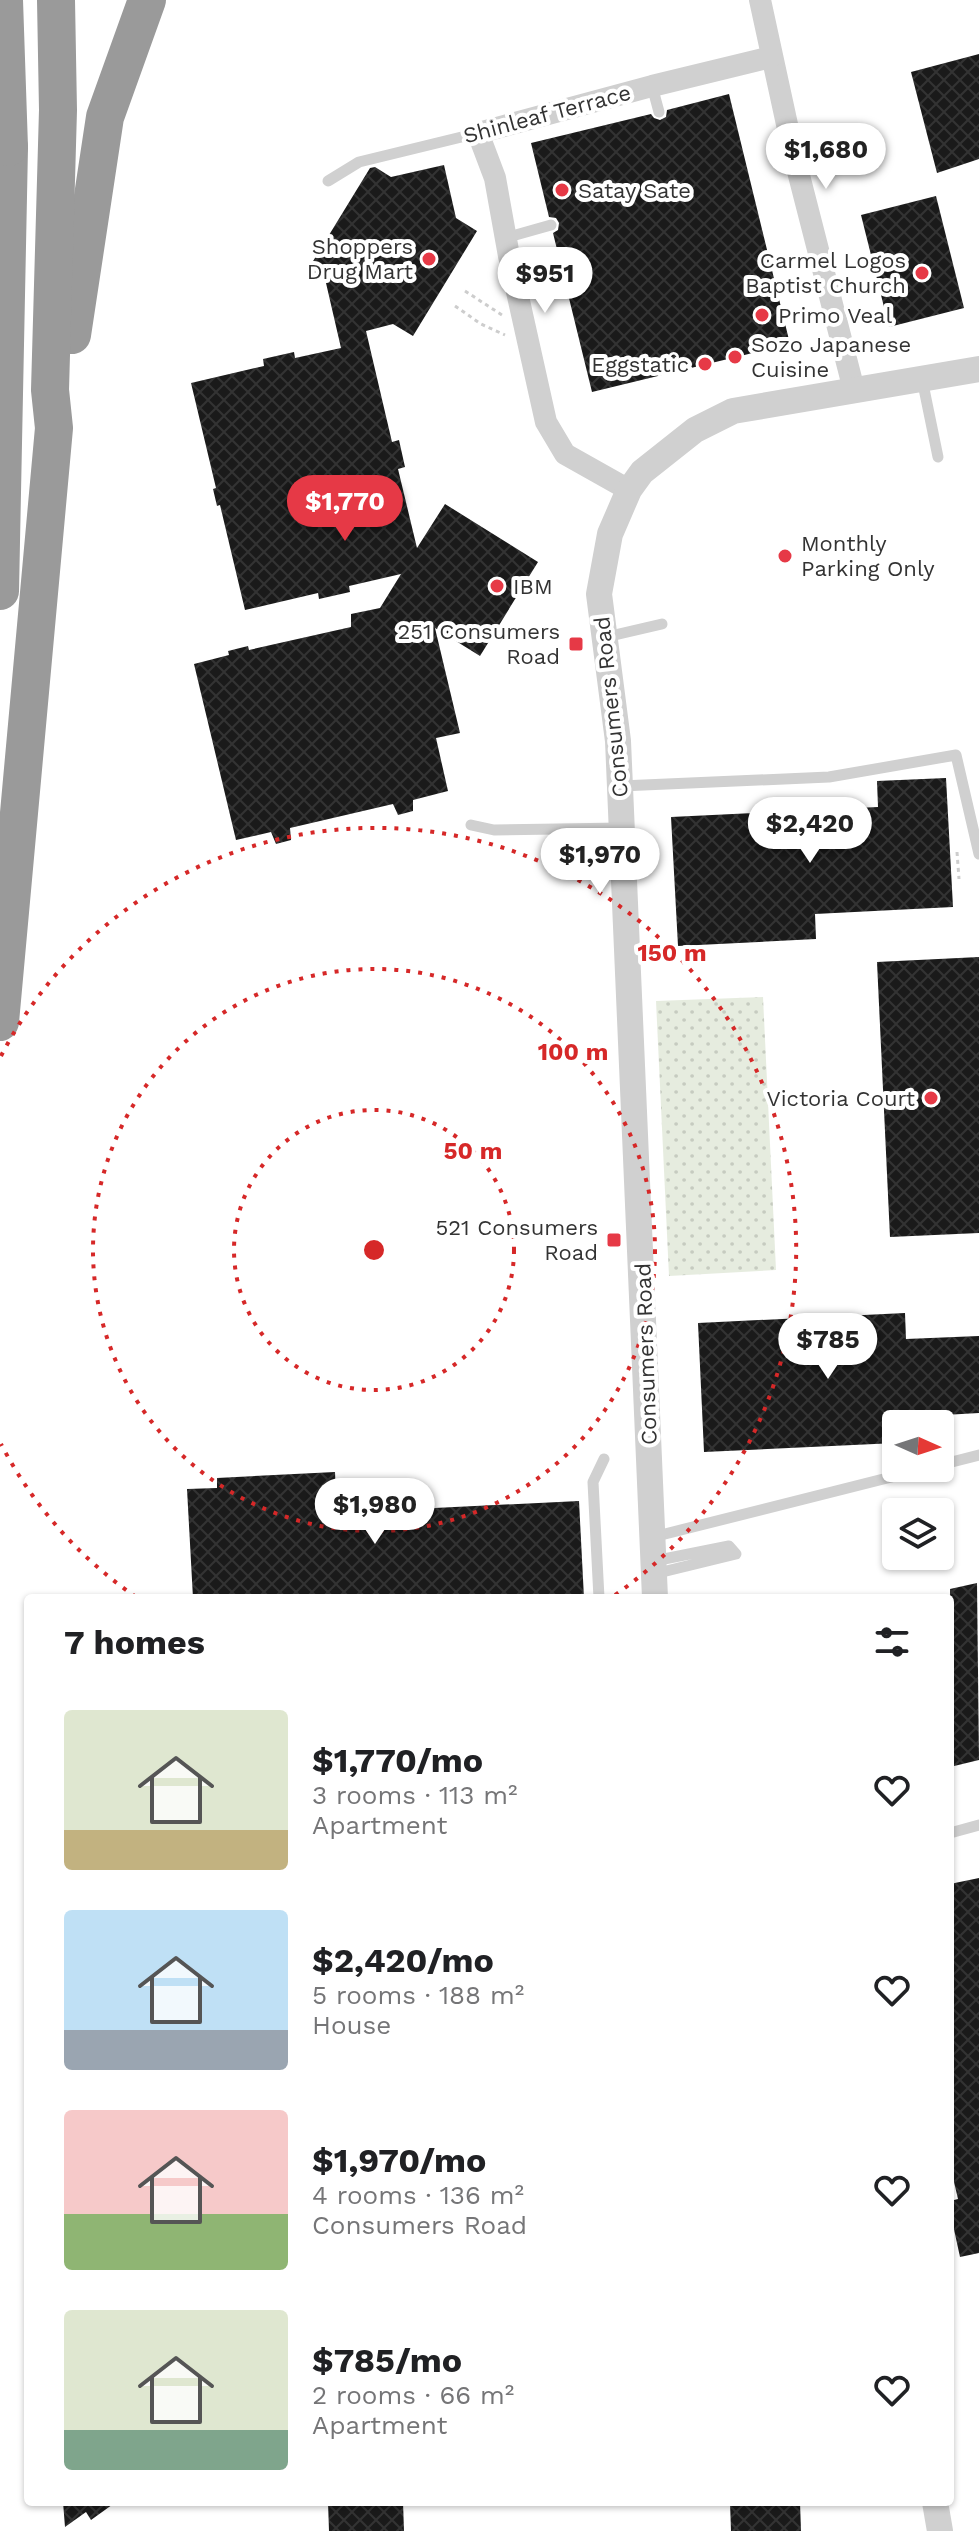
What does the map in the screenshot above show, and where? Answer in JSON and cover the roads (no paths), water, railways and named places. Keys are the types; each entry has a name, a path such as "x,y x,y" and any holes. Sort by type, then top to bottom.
{"highway":[{"path":"0,591 9,147 4,0"},
{"path":"0,33 15,0"},
{"path":"0,1022 54,428 50,390 58,110 56,0"},
{"path":"54,428 66,398 73,330 105,117 147,0"}],"street":[{"path":"760,0 771,57 854,390"},
{"name":"Shinleaf Terrace","path":"478,133 771,57"},
{"path":"478,133 495,178 505,238 546,422 565,454 629,490"},
{"name":"Consumers Road","path":"654,1568 618,741 599,594 610,534 629,490 642,472 695,430 733,411 979,369"},
{"path":"936,2506 940,2531"}],"lane":[{"path":"652,86 659,112"},
{"name":"Shinleaf Terrace","path":"328,181 359,162 478,133"},
{"path":"505,238 551,225"},
{"path":"922,379 938,457"},
{"path":"605,637 662,624"},
{"path":"620,786 829,777 956,755 979,854"},
{"path":"471,825 494,830 622,828"},
{"path":"954,1461 979,1455"},
{"path":"599,1594 593,1482 604,1459"},
{"path":"654,1568 889,1482"},
{"path":"729,1546 736,1554 654,1568 729,1546"},
{"path":"954,1832 979,1825"}],"place":[{"name":"Satay Sate","path":"562,190"},
{"name":"Shoppers Drug Mart","path":"429,259"},
{"name":"Carmel Logos Baptist Church","path":"922,273"},
{"name":"Primo Veal","path":"762,315"},
{"name":"Sozo Japanese Cuisine","path":"735,357"},
{"name":"Eggstatic","path":"705,364"},
{"name":"Monthly Parking Only","path":"785,556"},
{"name":"IBM","path":"497,586"},
{"name":"251 Consumers Road","path":"576,644"},
{"name":"Victoria Court","path":"931,1098"},
{"name":"521 Consumers Road","path":"614,1240"}]}
